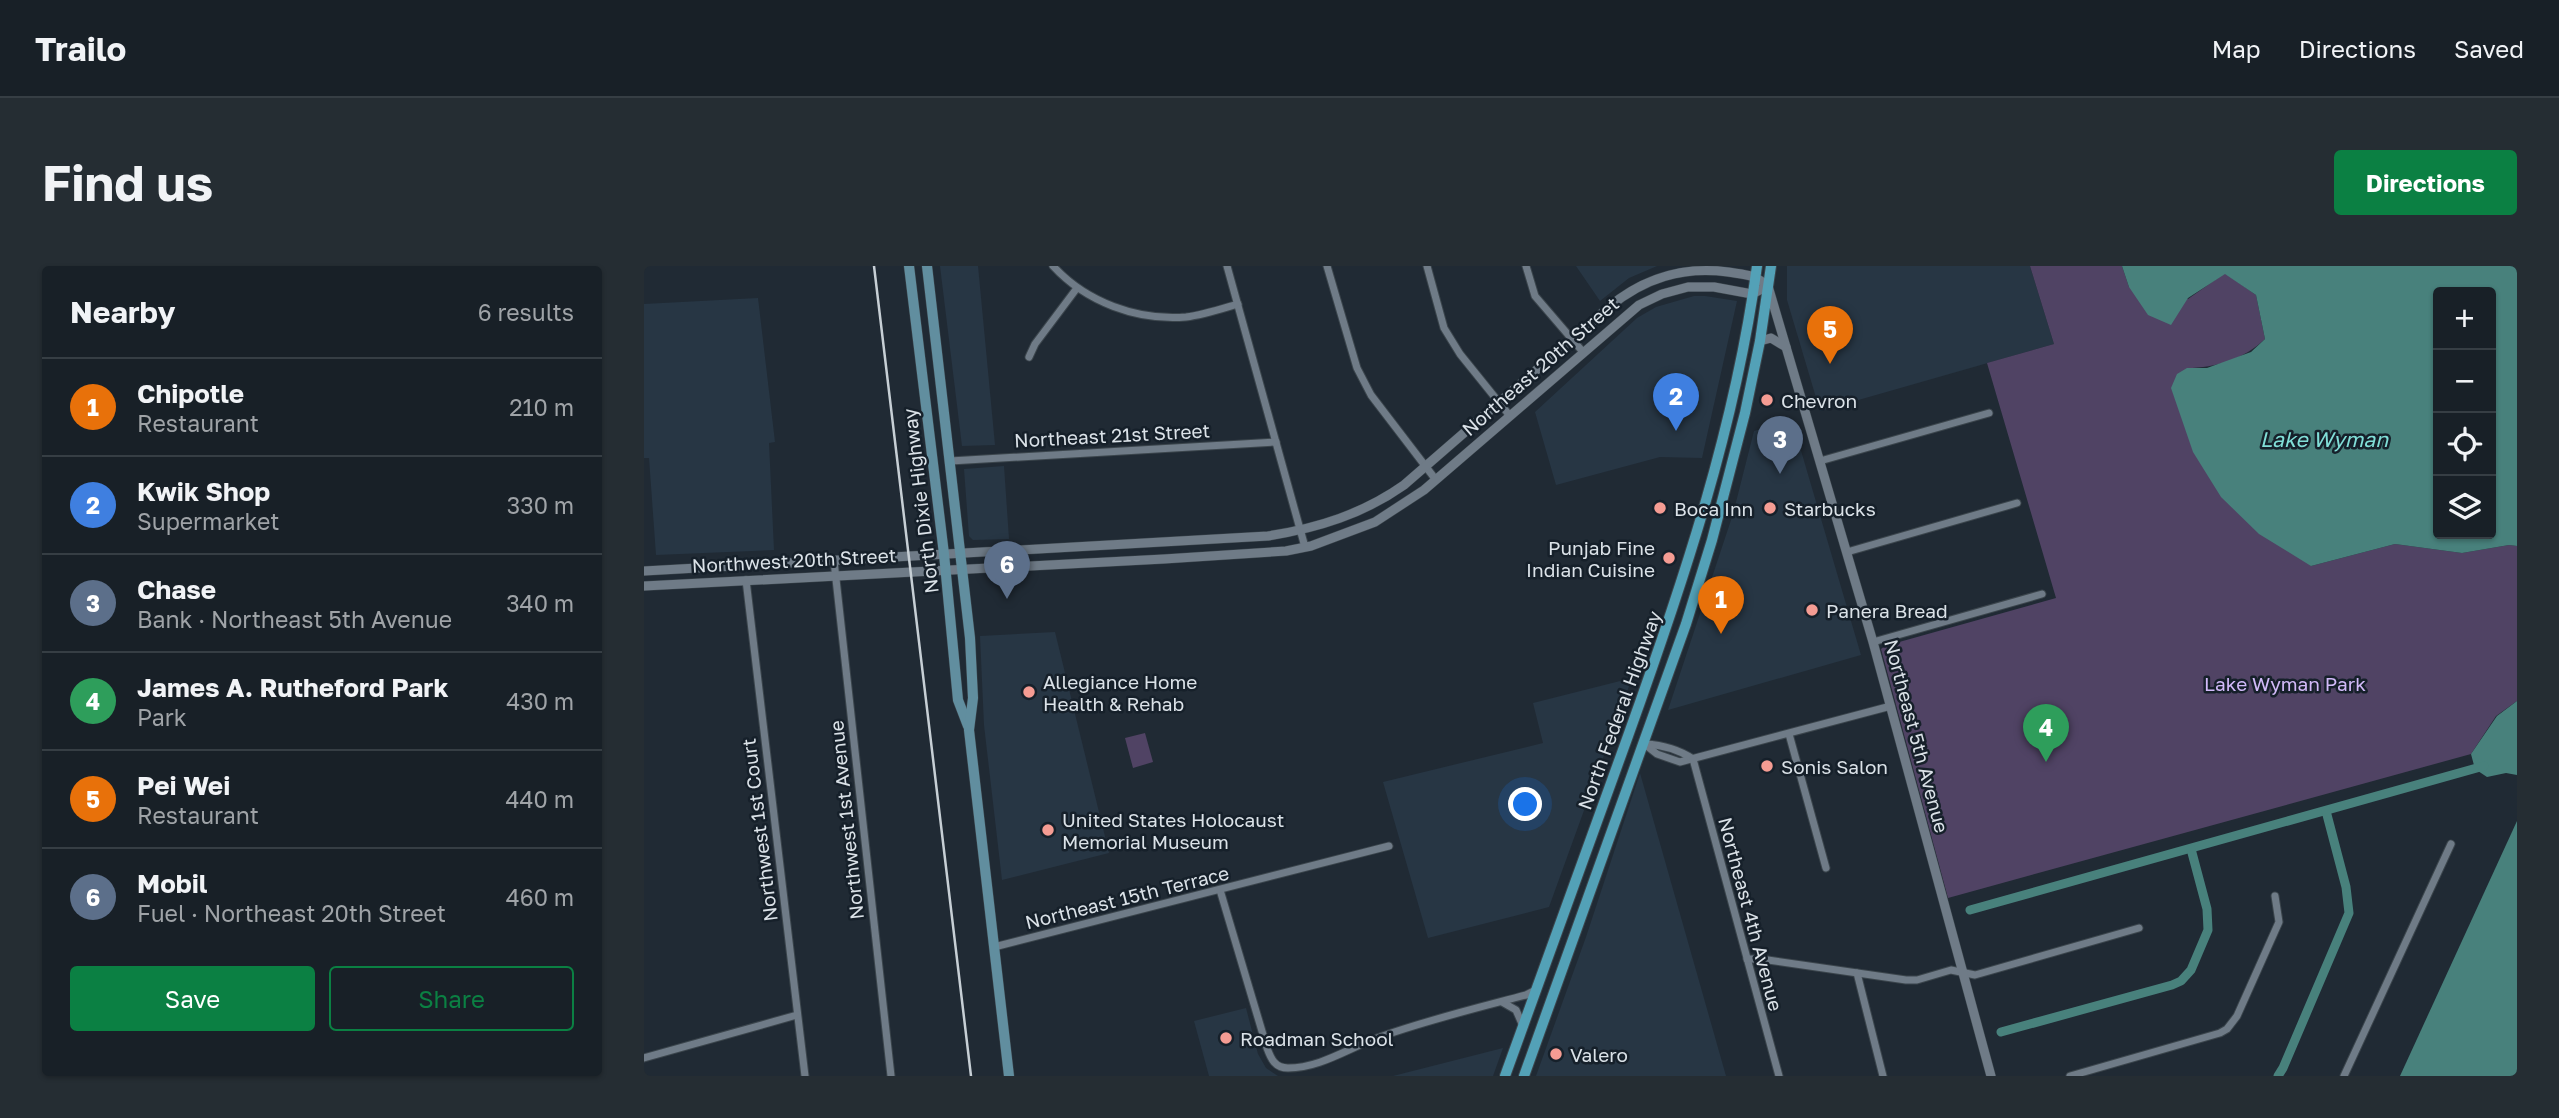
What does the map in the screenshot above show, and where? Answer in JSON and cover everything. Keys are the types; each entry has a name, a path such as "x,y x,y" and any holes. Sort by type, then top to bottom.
{"main road":[{"name":"North Dixie Highway","path":"909,266 946,569 958,700 969,730"},
{"name":"North Dixie Highway","path":"927,266 971,650 972,698 969,730 1009,1076"},
{"name":"North Federal Highway","path":"1524,1076 1686,624 1712,540 1760,341 1772,266"},
{"name":"North Federal Highway","path":"1505,1076 1671,619 1720,446 1756,271"},
{"path":"915,314 932,312"},
{"path":"1720,446 1735,451"},
{"path":"1703,513 1707,533 1712,540"},
{"path":"1636,713 1637,730 1643,744"},
{"path":"1627,740 1633,752 1633,770"},
{"path":"1528,1012 1539,1032"}],"street":[{"path":"1053,266 1077,288 1110,306 1139,313 1170,318 1238,304"},
{"path":"1227,266 1305,547"},
{"path":"1327,266 1345,332 1371,395 1436,480"},
{"path":"1427,266 1444,328 1460,354 1510,415"},
{"path":"1526,266 1535,296 1583,352"},
{"name":"Northeast 20th Street","path":"944,554 1268,536 1329,523 1384,499 1426,466 1622,296 1665,275 1704,270 1756,271"},
{"path":"1752,294 1768,286 1756,271"},
{"path":"1665,275 1670,292"},
{"name":"Northeast 5th Avenue","path":"1768,286 1873,642 1991,1076"},
{"name":"Northeast 20th Street","path":"946,569 1279,551 1330,540 1398,509 1436,480 1630,310 1670,292 1702,287 1752,294"},
{"path":"1029,357 1035,344 1077,288"},
{"path":"1760,341 1771,338 1786,346"},
{"path":"1820,461 1989,413"},
{"name":"Northeast 21st Street","path":"950,461 1276,442"},
{"path":"1847,552 2017,503"},
{"path":"1092,545 1095,562"},
{"name":"Northwest 20th Street","path":"644,571 944,554"},
{"name":"Northwest 1st Avenue","path":"834,561 891,1076"},
{"path":"762,579 783,563"},
{"name":"Northwest 20th Street","path":"644,586 946,569"},
{"name":"Northwest 1st Court","path":"746,580 805,1076"},
{"path":"1873,642 2042,594"},
{"path":"1671,619 1686,624"},
{"path":"1643,744 1657,754 1680,762 1891,706"},
{"path":"1789,734 1826,868"},
{"name":"Northeast 4th Avenue","path":"1693,760 1779,1076"},
{"path":"2344,1076 2451,844"},
{"name":"Northeast 15th Terrace","path":"994,947 1389,846"},
{"path":"1220,890 1271,1061 1279,1067 1289,1068 1317,1062 1398,1030 1537,990"},
{"path":"2070,1076 2227,1029 2237,1016 2279,922 2275,896"},
{"path":"1747,959 1917,980 1951,970 1975,975 2140,928"},
{"path":"1857,973 1883,1076"},
{"path":"1502,1002 1516,1010 1523,1027"},
{"path":"644,1058 797,1015"}],"shaded area":[{"path":"940,266 978,266 995,445 962,446"},
{"path":"1576,266 1657,266 1629,278 1600,301"},
{"path":"1787,266 2030,266 2054,344 1820,411 1787,300"},
{"path":"1694,296 1737,301 1702,458 1660,457 1556,485 1535,412 1637,318 1656,307"},
{"path":"758,298 775,442 769,443 774,550 656,555 649,458 644,458 644,304"},
{"path":"1792,420 1861,655 1668,710 1733,514 1754,431"},
{"path":"1004,466 1009,539 973,540 969,536 964,469"},
{"path":"1055,632 1109,853 1002,880 984,725 980,636"},
{"path":"1632,678 1549,907 1428,938 1383,782 1543,743 1533,703"},
{"path":"1640,773 1726,1076 1536,1076 1586,937"},
{"name":"Roadman School","path":"1246,1008 1258,1054 1266,1068 1278,1076 1209,1076 1194,1021"},
{"path":"1503,1048 1493,1076 1393,1076"}],"green space":[{"name":"Lake Wyman Park","path":"2030,266 2122,266 2129,287 2188,299 2225,273 2256,295 2265,339 2248,352 2229,361 2187,368 2311,566 2395,544 2462,553 2517,546 2517,701 2496,716 2471,754 1948,898 1881,649 2056,598 1987,363 2054,344"},
{"path":"1145,733 1153,762 1133,768 1125,738"}],"water":[{"name":"Lake Wyman","path":"2122,266 2517,266 2517,546 2462,553 2395,544 2311,566 2259,534 2221,497 2193,452 2171,388 2177,374 2187,368 2207,368 2251,352 2265,339 2256,295 2225,274 2188,298 2171,325 2148,315 2129,287"},
{"path":"2517,701 2517,775 2506,773 2487,777 2475,769 2471,754 2497,716"},
{"path":"2517,821 2517,1076 2400,1076"}],"waterway":[{"path":"1970,910 2484,766"},
{"path":"2278,1076 2349,913 2346,887 2326,811"},
{"path":"2001,1032 2181,981 2191,970 2208,930 2207,909 2191,849"}],"railway":[{"path":"874,266 971,1076"}],"place":[{"name":"Pei Wei","path":"1830,364"},
{"name":"Chevron","path":"1767,400"},
{"name":"Kwik Shop","path":"1676,431"},
{"name":"Chase","path":"1780,474"},
{"name":"Boca Inn","path":"1660,508"},
{"name":"Starbucks","path":"1770,508"},
{"name":"Punjab Fine Indian Cuisine","path":"1669,558"},
{"name":"Mobil","path":"1007,599"},
{"name":"Panera Bread","path":"1812,610"},
{"name":"Chipotle","path":"1721,634"},
{"name":"Allegiance Home Health & Rehab","path":"1029,692"},
{"name":"James A. Rutheford Park","path":"2046,762"},
{"name":"Sonis Salon","path":"1767,766"},
{"name":"United States Holocaust Memorial Museum","path":"1048,830"},
{"name":"Roadman School","path":"1226,1038"},
{"name":"Valero","path":"1556,1054"}]}
